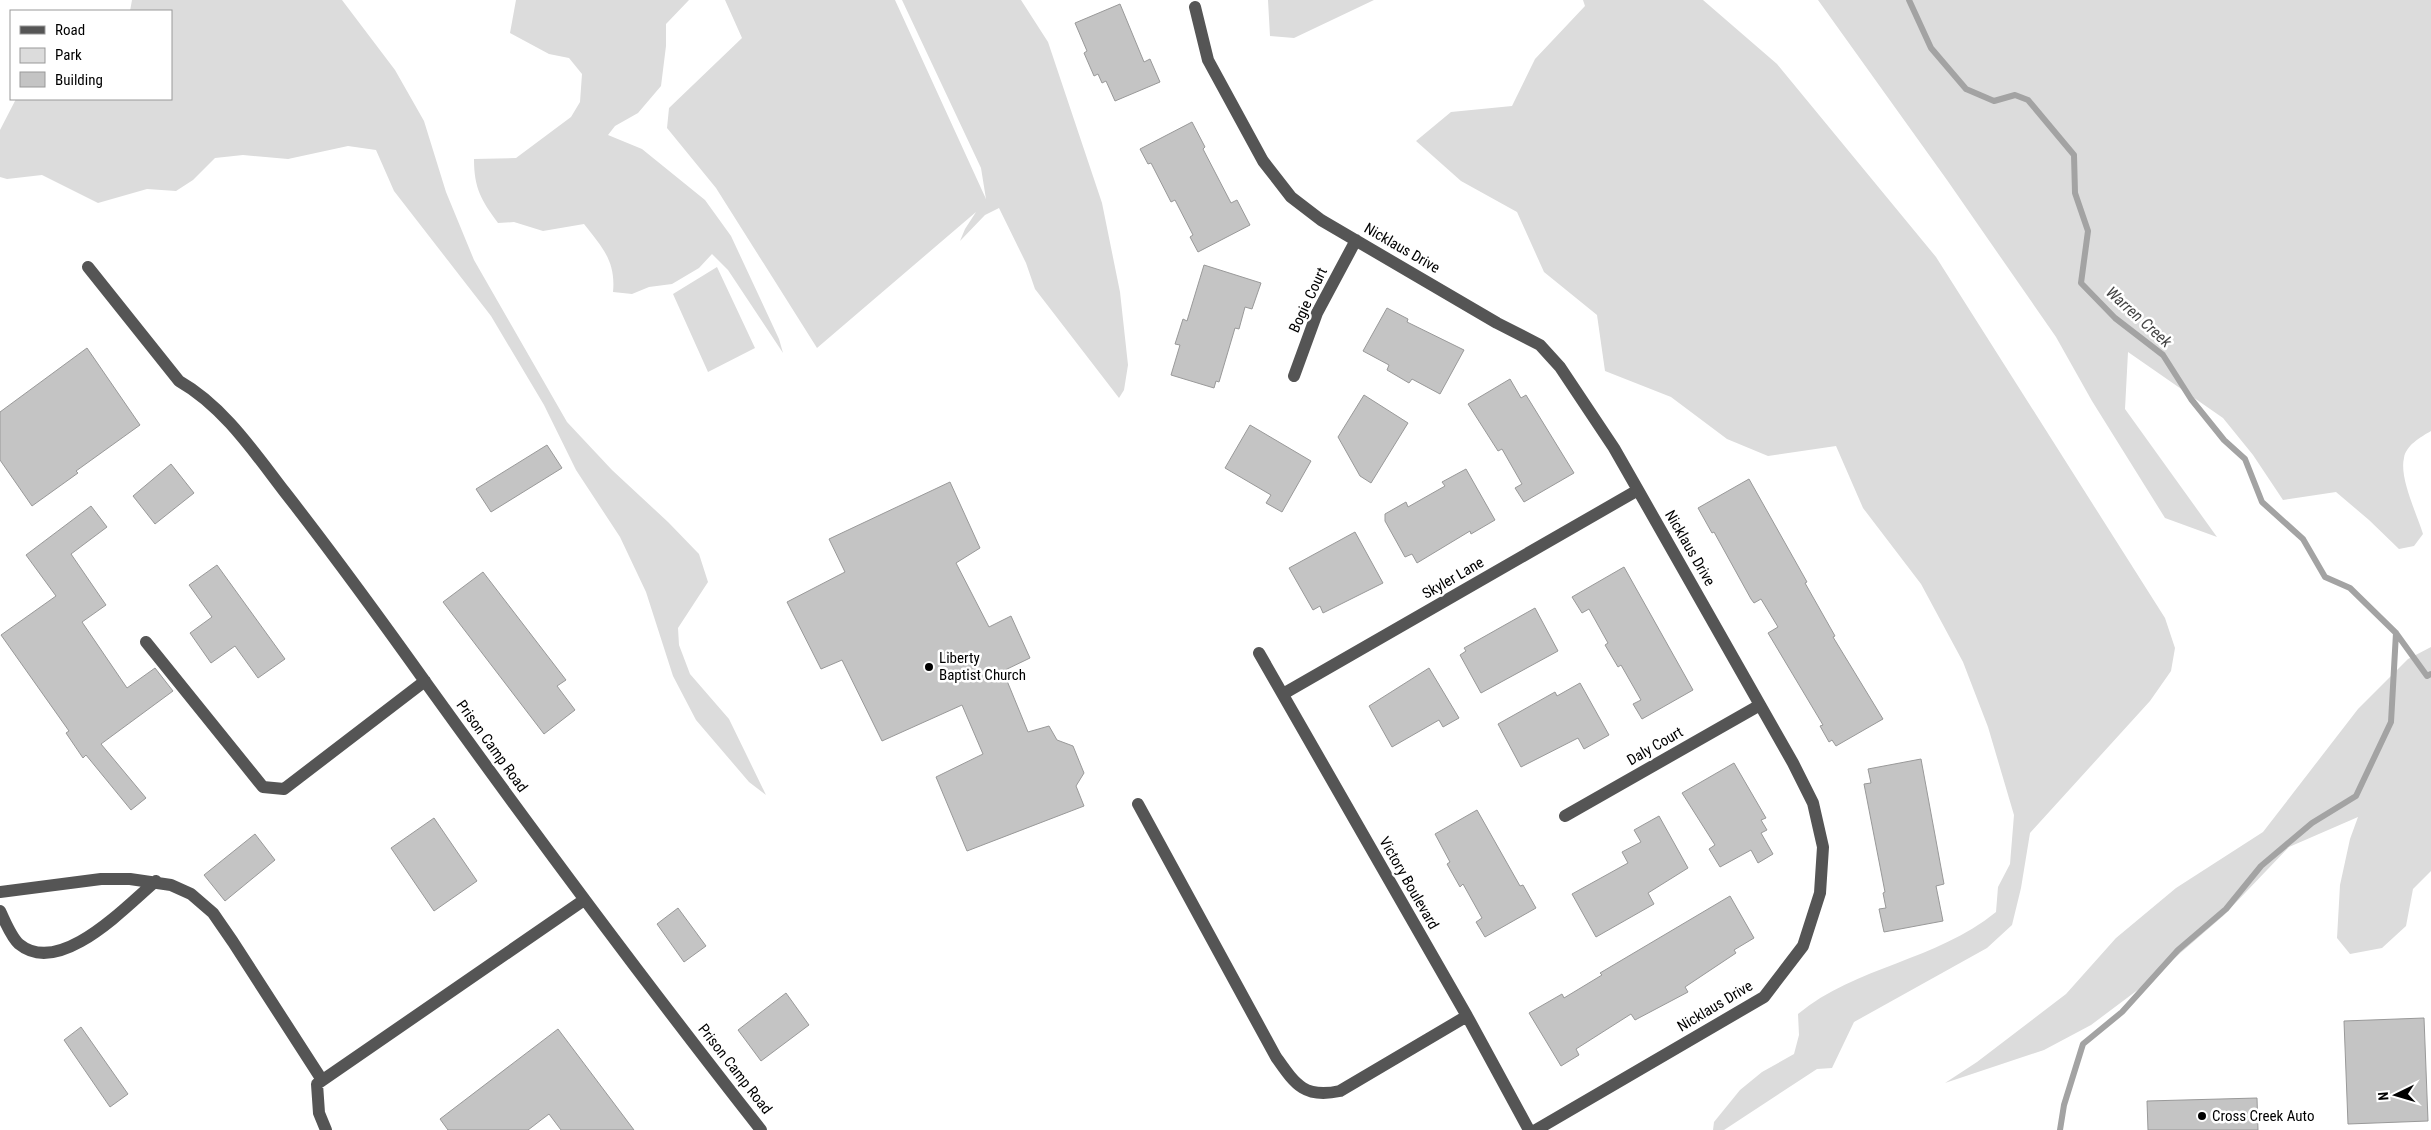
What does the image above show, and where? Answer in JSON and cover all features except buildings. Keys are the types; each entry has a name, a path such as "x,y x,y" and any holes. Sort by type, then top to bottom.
{"street":[{"name":"Nicklaus Drive","path":"1195,7 1208,60 1264,161 1291,197 1321,220 1497,323 1540,345 1560,367 1614,448 1793,763 1812,803 1823,847 1820,893 1804,946 1764,996 1536,1130"},
{"name":"Bogie Court","path":"1294,376 1317,313 1356,240"},
{"name":"Prison Camp Road","path":"88,267 179,381 190,387 236,430 344,569 584,900 761,1130"},
{"name":"Skyler Lane","path":"1283,694 1638,490"},
{"path":"146,642 263,786 284,789 424,680"},
{"name":"Victory Boulevard","path":"1259,653 1529,1130"},
{"name":"Daly Court","path":"1565,816 1760,705"},
{"path":"1138,804 1276,1057 1292,1080 1302,1089 1314,1093 1327,1094 1340,1091 1466,1016"},
{"path":"0,892 101,879 156,881 191,894 213,914 322,1080"},
{"path":"0,911 18,944 31,952 48,954 64,951 85,940 156,881"},
{"path":"326,1130 320,1113 317,1084 584,900"}],"green space":[{"path":"132,0 342,0 395,70 424,121 446,192 474,260 567,422 612,470 699,554 708,582 678,628 679,645 690,674 729,719 766,795 749,782 696,720 673,676 646,592 620,537 576,470 544,405 491,316 394,191 376,150 348,146 288,159 243,155 215,158 193,180 176,191 147,189 98,203 42,175 7,179 0,177 0,130 15,100 172,100 172,10 130,10"},
{"path":"516,0 689,0 666,24 666,46 661,86 638,113 615,126 608,135 642,149 705,200 731,236 779,339 783,353 728,270 712,254 699,268 672,284 649,287 632,294 613,292 610,263 602,247 584,224 543,231 514,222 498,223 487,207 477,186 474,159 516,158 571,117 580,102 582,74 569,58 549,54 510,33"},
{"path":"725,0 895,0 986,199 981,168 902,0 1021,0 1048,42 1102,203 1120,292 1128,365 1124,390 1119,398 1035,289 1026,263 999,208 985,215 960,241 976,212 817,348 716,188 667,128 669,108 742,38"},
{"path":"1268,0 1374,0 1294,38 1270,36"},
{"path":"1583,0 1703,0 1777,64 1936,257 2165,618 2175,648 2171,671 2150,701 2030,833 2021,888 2012,925 1987,948 1854,1022 1832,1068 1817,1069 1724,1130 1713,1130 1714,1122 1740,1090 1762,1072 1794,1054 1799,1035 1798,1014 1821,998 1845,985 1948,942 1996,912 1998,887 2010,864 2014,815 1988,727 1963,662 1921,584 1863,508 1836,446 1768,456 1727,439 1671,397 1605,371 1597,315 1544,272 1517,212 1461,181 1416,141 1451,112 1512,106 1535,59 1585,6"},
{"path":"1818,0 2431,0 2431,431 2411,445 2405,453 2403,466 2406,486 2423,534 2414,546 2399,549 2336,492 2283,500 2253,455 2223,418 2128,352 2125,409 2217,537 2165,518 2092,401 2056,337 1947,180"},
{"path":"717,267 755,348 708,372 673,294"},
{"path":"2431,647 2431,871 2413,889 2406,926 2382,948 2350,954 2337,938 2340,885 2350,839 2358,817 2289,847 2223,916 2139,989 2091,1025 2044,1050 1945,1083 1977,1062 2066,994 2116,938 2176,888 2263,832 2358,709 2408,659"}],"waterway":[{"name":"Warren Creek","path":"1909,0 1931,48 1966,89 1994,101 2015,95 2028,100 2074,155 2075,193 2088,231 2081,283 2115,318 2163,355 2191,399 2224,440 2245,459 2262,502 2303,539 2325,577 2350,588 2396,633 2427,676 2431,674"},
{"path":"2060,1130 2064,1105 2083,1044 2122,1012 2178,950 2226,909 2261,866 2312,823 2356,796 2391,722 2396,633"}],"place":[{"name":"Liberty Baptist Church","path":"929,667"},
{"name":"Cross Creek Auto","path":"2202,1116"}]}
